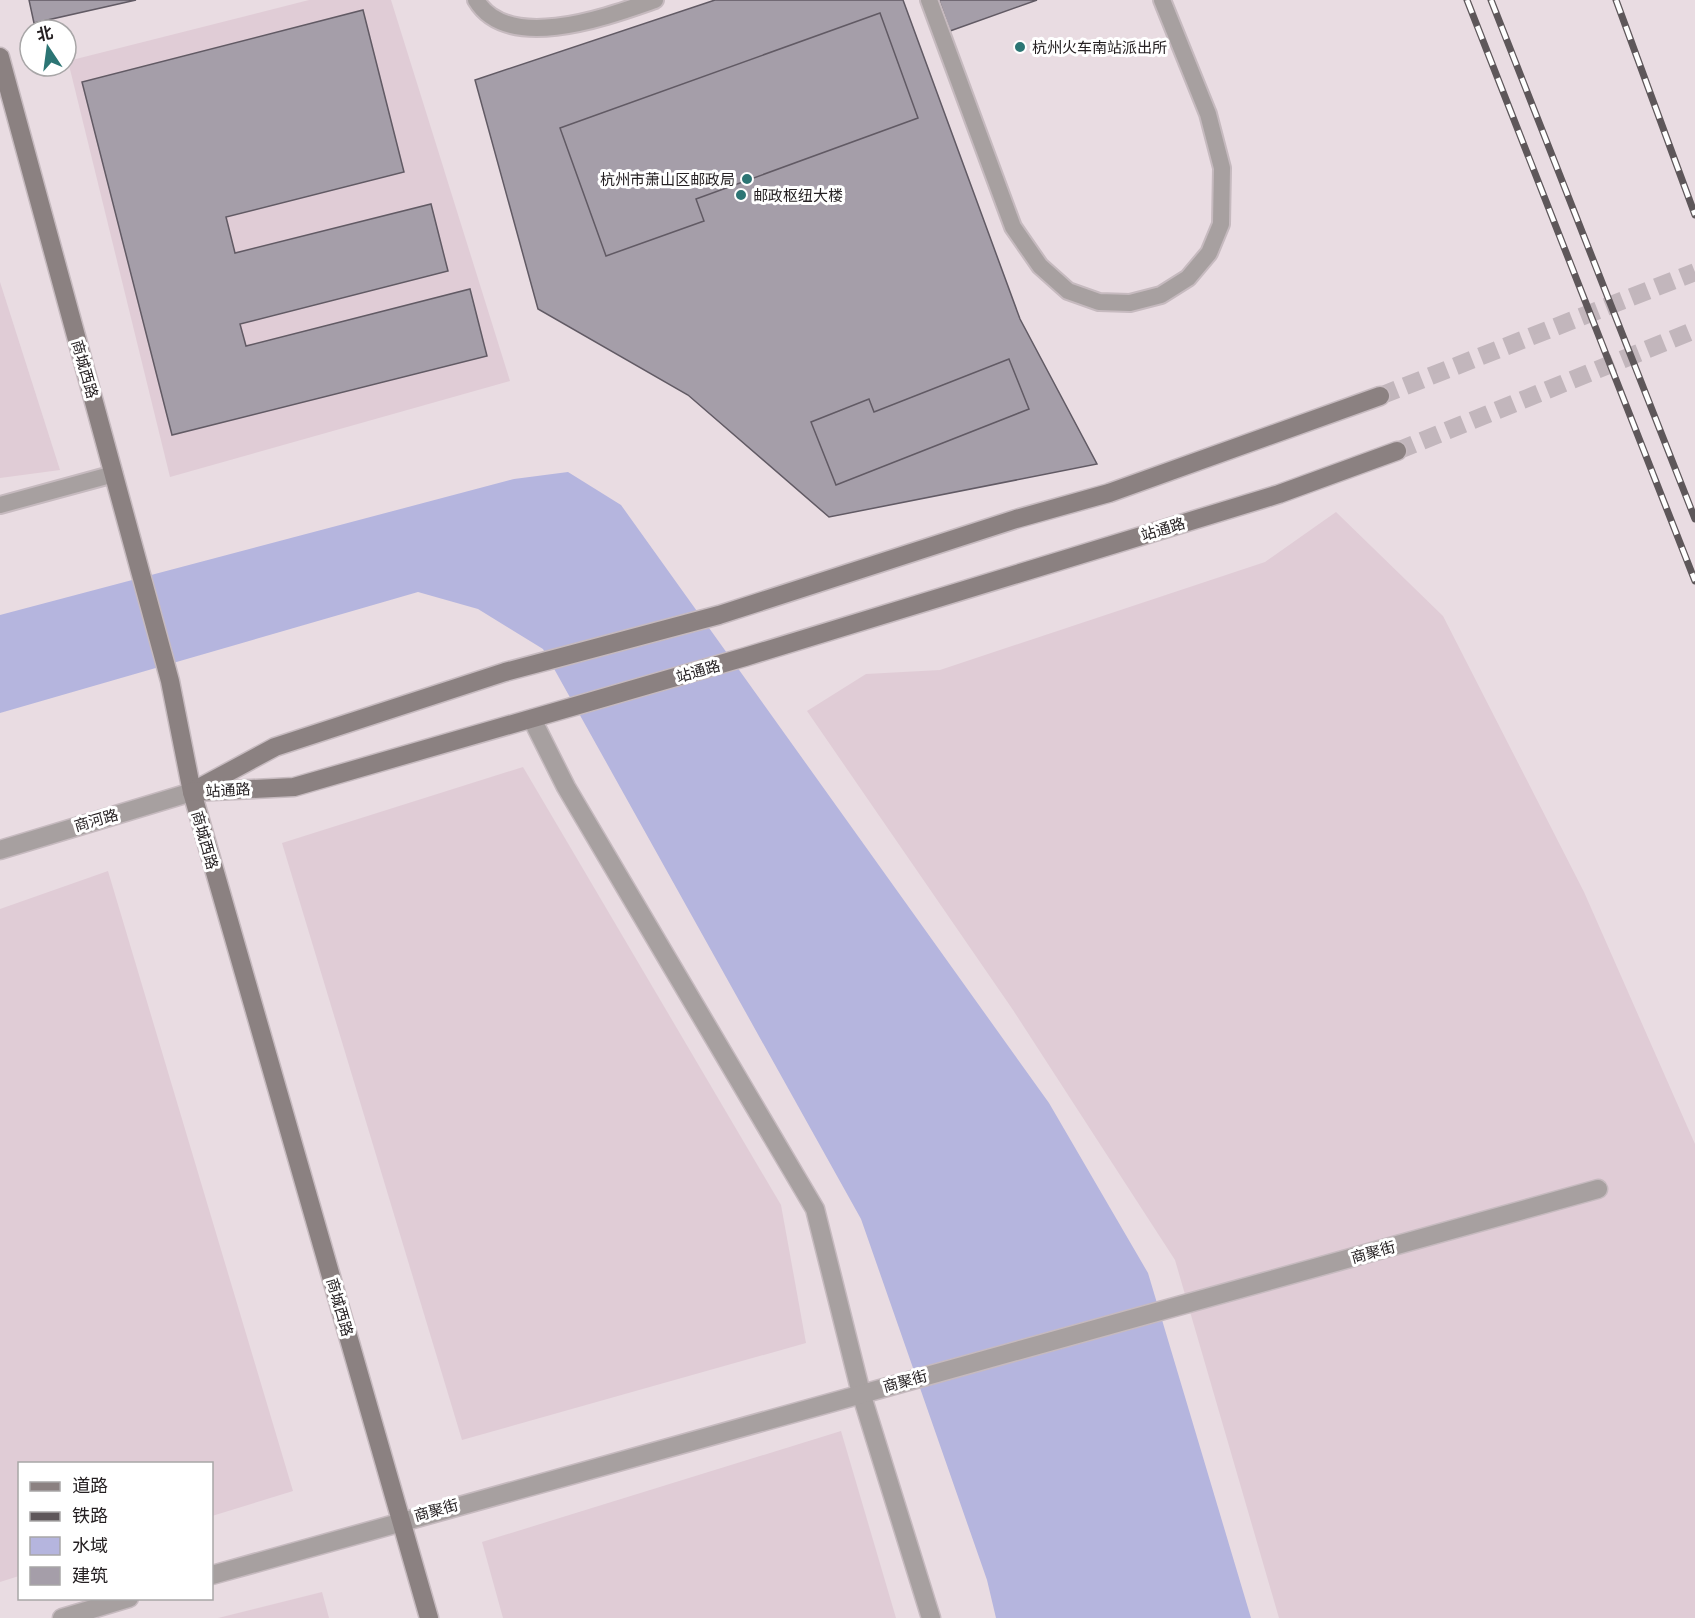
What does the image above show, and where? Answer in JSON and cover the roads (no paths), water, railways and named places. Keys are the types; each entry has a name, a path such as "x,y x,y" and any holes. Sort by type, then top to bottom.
{"main road":[{"name":"商城西路","path":"0,57 170,681 192,792 429,1618"},
{"name":"站通路","path":"192,792 275,747 505,672 719,615 1016,519 1108,493 1380,396"},
{"name":"站通路","path":"192,792 294,787 746,657 1279,494 1397,451"}],"street":[{"path":"532,719 566,787 815,1209 861,1393 931,1618"},
{"name":"商河路","path":"0,850 192,792"},
{"name":"商聚街","path":"213,1575 401,1520 1598,1189"},
{"path":"62,1618 125,1600"}],"lane":[{"path":"476,0 483,13 525,30 595,21 655,0"},
{"path":"929,0 1013,227 1040,266 1068,291 1099,302 1130,303 1161,295 1188,278 1209,253 1221,224 1222,168 1208,114 1162,0"},
{"path":"0,505 114,474"}],"water":[{"path":"568,472 621,505 1049,1103 1148,1273 1251,1618 996,1618 987,1580 861,1219 543,649 478,609 418,592 0,713 0,615 514,479"}],"tunnel":[{"path":"1380,396 1695,272"},
{"path":"1397,451 1695,330"}],"railway":[{"path":"1467,0 1695,581"},
{"path":"1491,0 1695,519"},
{"path":"1616,0 1695,215"}],"place":[{"name":"杭州火车南站派出所","path":"1020,47"},
{"name":"杭州市萧山区邮政局","path":"747,179"},
{"name":"邮政枢纽大楼","path":"741,195"}]}
